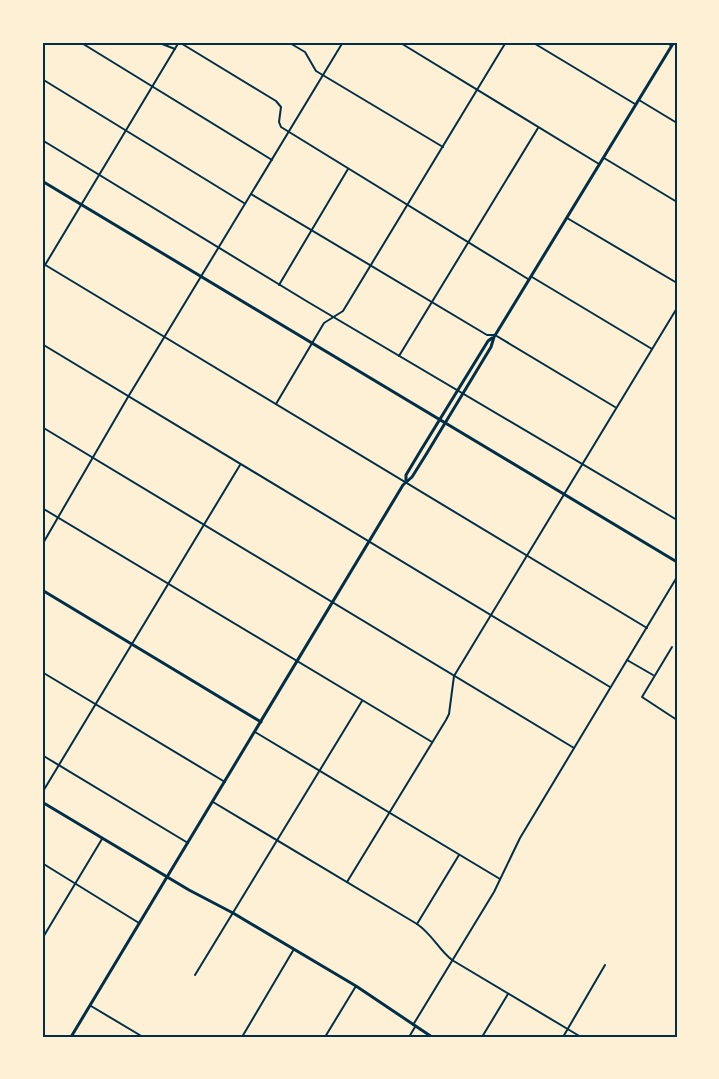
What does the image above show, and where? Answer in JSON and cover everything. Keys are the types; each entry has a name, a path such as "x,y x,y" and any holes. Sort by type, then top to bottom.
{"main road":[{"path":"71,1037 369,542 406,482 412,477 491,347 494,336 675,43"},
{"path":"42,181 677,562"},
{"path":"406,482 406,474 439,419 488,341 494,336"},
{"path":"42,590 261,722"},
{"path":"42,802 356,986 432,1037"}],"street":[{"path":"80,42 272,160"},
{"path":"157,42 175,49"},
{"path":"42,270 179,42 276,101 281,107 279,122 281,127 288,132 467,243 652,349"},
{"path":"288,42 305,52 316,71 444,147"},
{"path":"42,545 92,457 343,42"},
{"path":"399,42 599,165"},
{"path":"276,404 324,323 344,311 506,42"},
{"path":"532,42 636,105"},
{"path":"665,42 675,43"},
{"path":"42,79 245,204"},
{"path":"639,100 677,123"},
{"path":"399,356 538,128"},
{"path":"42,140 334,318 677,520"},
{"path":"604,158 677,202"},
{"path":"279,285 348,169"},
{"path":"251,194 487,335 494,336 616,408"},
{"path":"567,218 677,283"},
{"path":"44,264 647,628"},
{"path":"347,882 449,714 454,676 677,308"},
{"path":"42,344 610,687"},
{"path":"42,427 574,748"},
{"path":"42,794 241,464"},
{"path":"42,508 432,742"},
{"path":"409,1037 452,960 494,892 520,838 677,577"},
{"path":"672,647 642,697 677,720"},
{"path":"627,660 654,676"},
{"path":"42,672 225,782"},
{"path":"195,975 362,700"},
{"path":"255,732 500,879"},
{"path":"42,755 188,843"},
{"path":"213,801 428,931 452,960 581,1037"},
{"path":"42,939 103,838"},
{"path":"417,924 459,855"},
{"path":"42,863 139,923"},
{"path":"242,1037 294,949"},
{"path":"563,1037 605,965"},
{"path":"325,1037 356,986"},
{"path":"482,1037 508,994"},
{"path":"90,1005 142,1037"}]}
